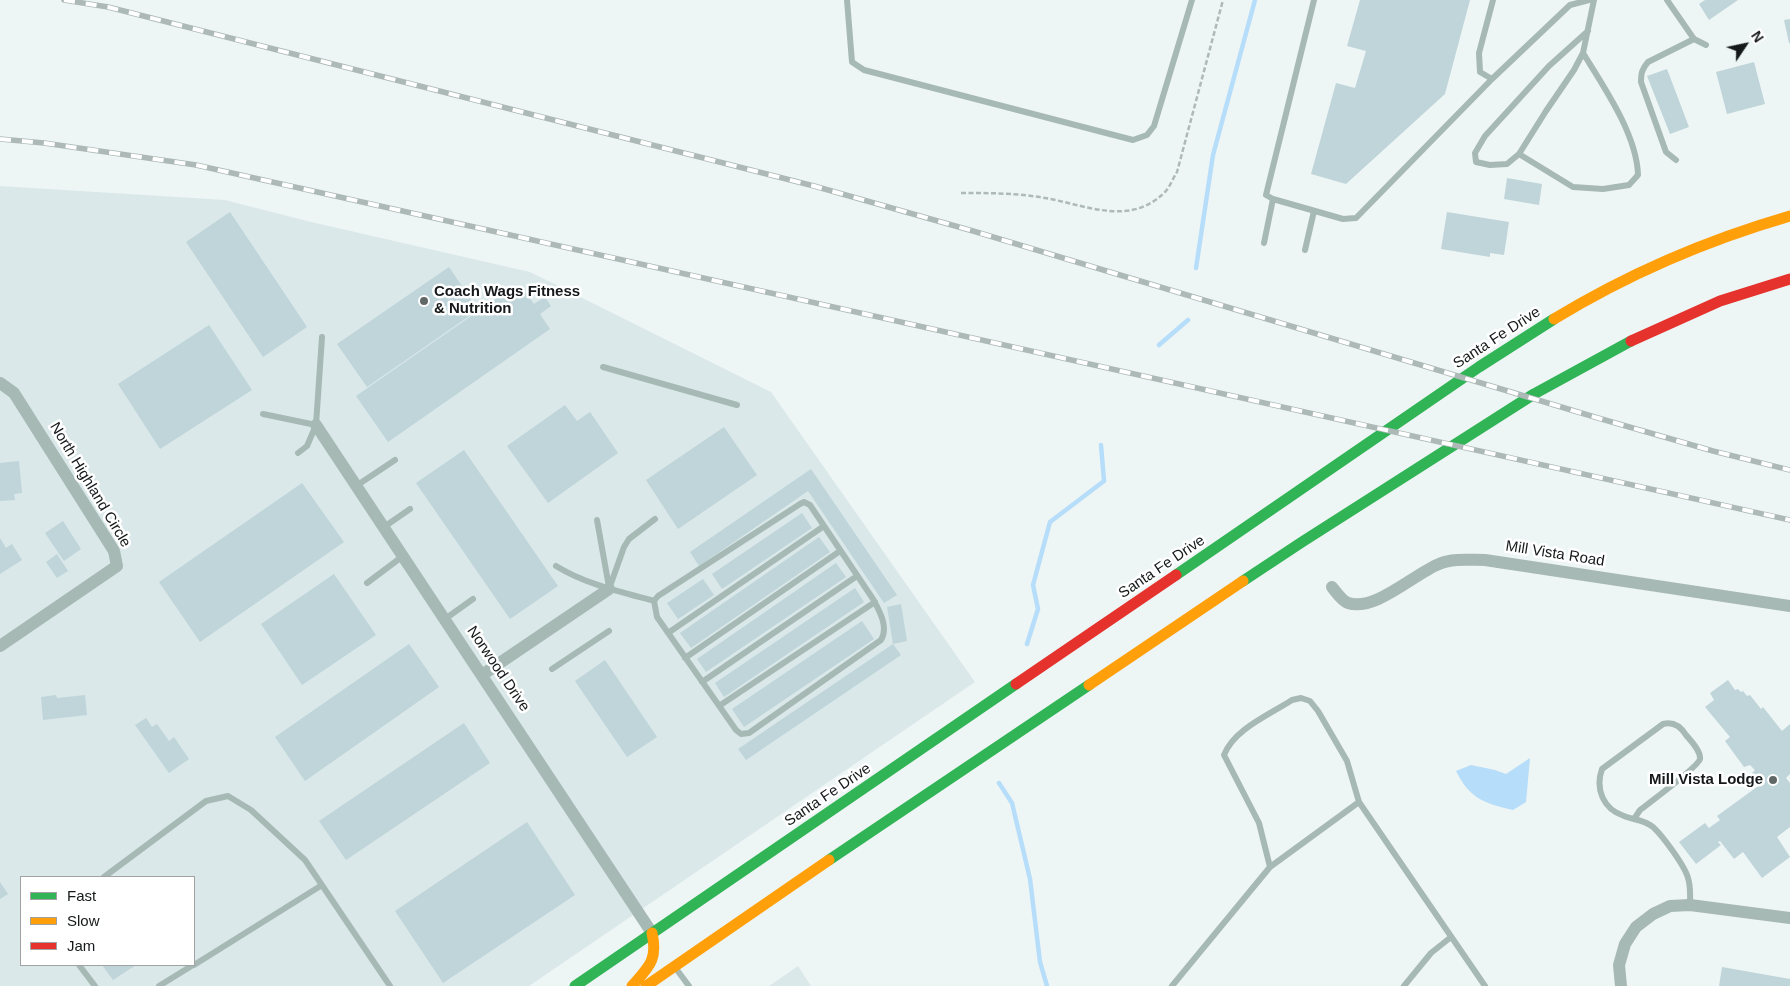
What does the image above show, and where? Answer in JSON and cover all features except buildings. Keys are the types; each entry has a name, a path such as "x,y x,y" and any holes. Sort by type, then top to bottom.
{"highway":[{"name":"Santa Fe Drive","path":"575,986 1534,331 1625,279 1670,258 1712,241 1790,216"},
{"path":"646,986 884,822 1293,548 1534,394 1673,321 1720,302 1790,279"},
{"path":"632,986 652,964 656,947 652,933"}],"street":[{"name":"North Highland Circle","path":"0,383 14,393 114,551 117,566 0,646"},
{"name":"Norwood Drive","path":"316,425 652,933"},
{"name":"Mill Vista Road","path":"1332,587 1347,602 1362,604 1380,598 1425,570 1441,563 1458,560 1485,560 1790,606"},
{"path":"482,675 609,588"},
{"path":"1621,986 1619,965 1625,944 1636,927 1653,914 1670,906 1690,905 1790,918"}],"lane":[{"path":"847,0 852,62 864,70 1133,140 1148,135 1154,126 1192,0"},
{"path":"1314,0 1266,195 1273,199 1343,220 1356,218 1492,79 1570,5 1589,0"},
{"path":"1492,79 1480,72 1479,53 1493,0"},
{"path":"1588,31 1549,66 1485,136 1475,153 1476,162 1490,165 1507,164 1520,154 1583,53 1588,31 1594,0"},
{"path":"1667,0 1694,39 1706,45"},
{"path":"1676,160 1666,152 1641,82 1642,73 1643,68 1648,62 1694,39"},
{"path":"1520,154 1573,187 1603,188 1630,185 1638,175 1638,165 1629,138 1612,98 1583,53"},
{"path":"1264,243 1273,199"},
{"path":"1305,250 1314,211"},
{"path":"298,453 308,446 316,425 322,337"},
{"path":"603,367 737,404"},
{"path":"263,414 316,425"},
{"path":"356,486 395,460"},
{"path":"804,502 810,505 840,551 880,610 885,631 881,640 749,733 741,734 736,730 657,617 654,601 658,596 804,502"},
{"path":"384,527 410,509"},
{"path":"609,588 629,539 655,519"},
{"path":"598,520 609,588"},
{"path":"668,633 824,526"},
{"path":"685,658 840,551"},
{"path":"367,582 403,556"},
{"path":"556,566 609,588 654,601"},
{"path":"702,682 857,576"},
{"path":"445,619 473,599"},
{"path":"719,706 875,602"},
{"path":"552,669 609,631"},
{"path":"1270,867 1259,823 1224,755 1236,736 1292,700 1301,698 1310,701 1318,711 1348,761 1359,802 1485,986"},
{"path":"1634,819 1640,810 1689,772 1700,759 1698,752 1688,737 1675,724 1664,724 1602,769 1599,778 1599,789 1604,800 1622,816 1634,819 1643,821 1653,827 1684,867 1690,884 1690,905"},
{"path":"105,876 206,801 228,796 251,810 305,860 390,986"},
{"path":"1172,986 1270,867 1359,802"},
{"path":"195,964 322,885"},
{"path":"1404,986 1431,953 1451,937"},
{"path":"80,966 95,986"},
{"path":"159,986 192,966"},
{"path":"675,967 689,986"}],"shaded area":[{"path":"0,186 225,200 311,222 530,272 771,392 975,682 529,986 0,986"},
{"path":"798,966 811,986 769,986"}],"water":[{"path":"1530,758 1526,802 1513,810 1486,802 1473,794 1456,771 1471,765 1506,774"}],"waterway":[{"path":"1196,268 1213,155 1255,0"},
{"path":"1159,345 1188,320"},
{"path":"1027,644 1038,609 1033,585 1050,522 1104,481 1101,445"},
{"path":"999,783 1012,803 1030,879 1040,962 1047,986"}],"railway":[{"path":"64,0 108,7 814,186 973,231 1598,418 1713,451 1790,470"},
{"path":"0,139 44,143 196,165 1790,520"}],"traffic: fast":[{"path":"1176,575 1479,367 1554,319"},
{"path":"1243,581 1534,394 1631,341"},
{"path":"575,986 1016,684"},
{"path":"829,860 1089,685"}],"traffic: slow":[{"path":"1554,319 1610,287 1698,247 1790,216"},
{"path":"1089,685 1243,581"},
{"path":"646,986 829,860"},
{"path":"632,986 643,974 653,957 654,942 652,933"}],"traffic: jam":[{"path":"1631,341 1720,301 1790,279"},
{"path":"1016,684 1176,575"}],"place":[{"name":"Coach Wags Fitness & Nutrition","path":"424,301"},
{"name":"Mill Vista Lodge","path":"1773,780"}]}
